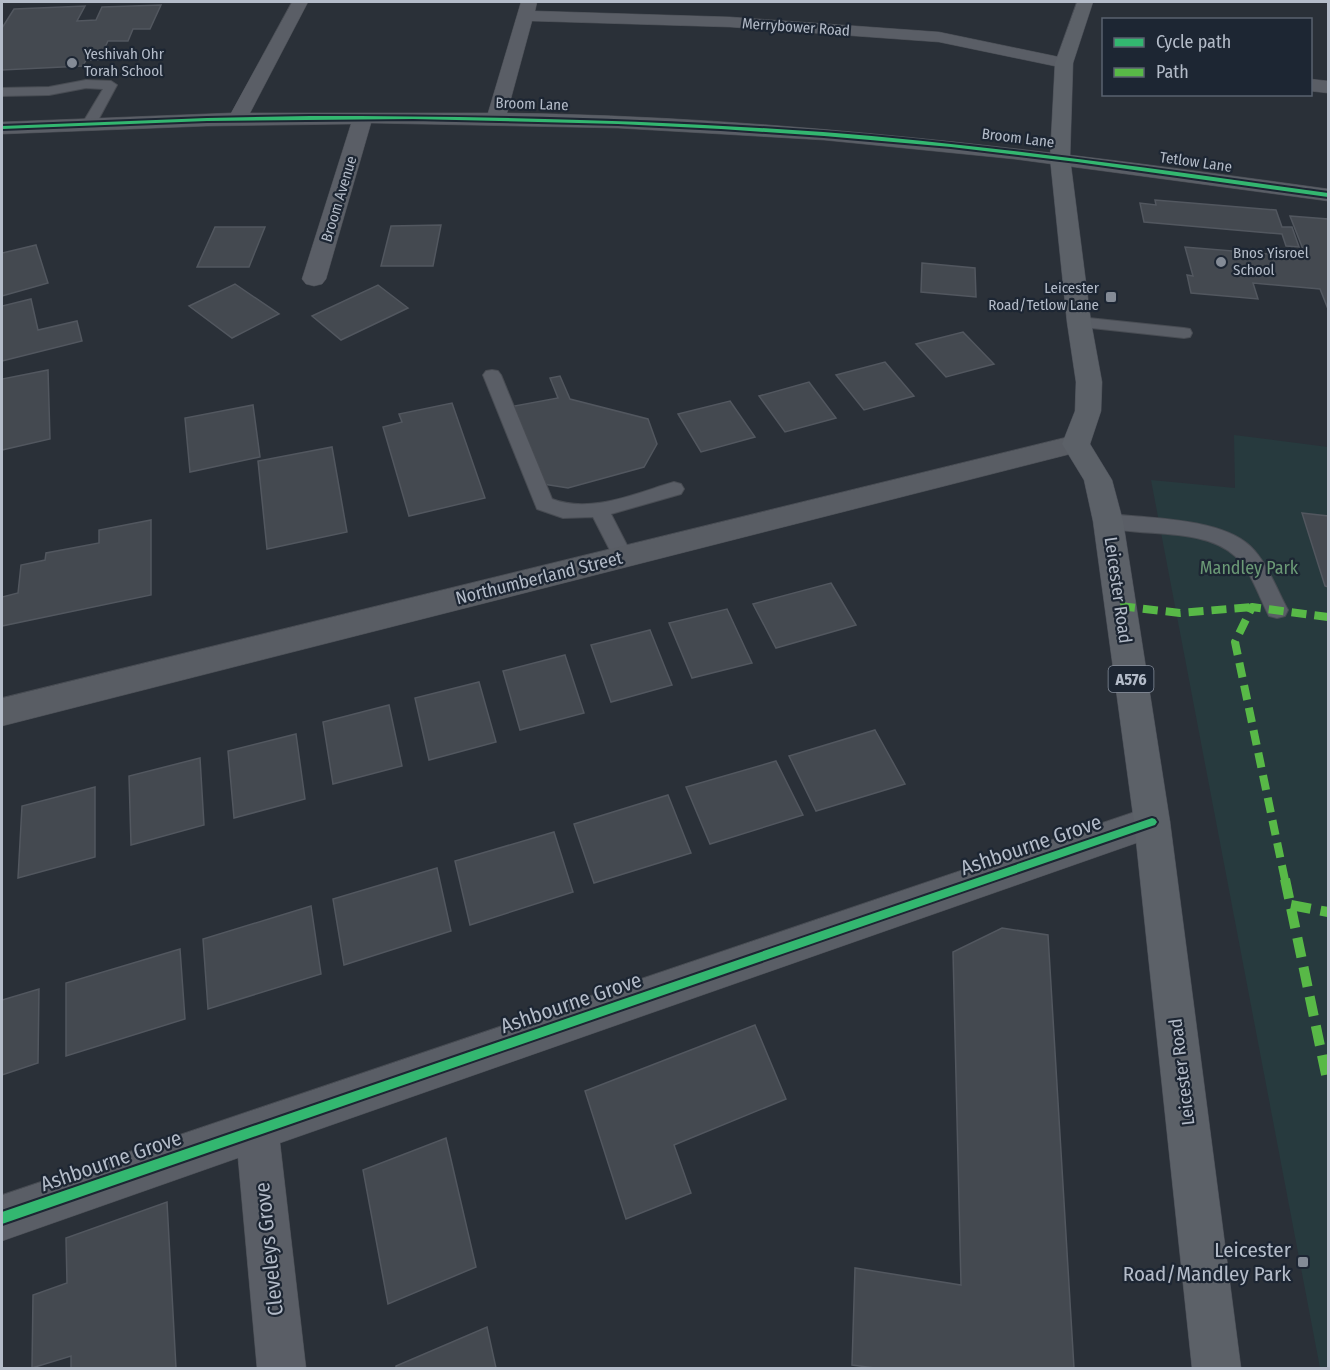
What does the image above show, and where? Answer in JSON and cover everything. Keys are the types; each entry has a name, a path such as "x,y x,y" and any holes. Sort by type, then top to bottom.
{"main road":[{"path":"1076,444 1088,411 1089,382 1079,322 1060,158 1064,63 1085,2"},
{"name":"Leicester Road","path":"1076,444 1098,480 1108,521 1152,822 1217,1368"}],"street":[{"path":"237,120 300,2"},
{"path":"496,118 527,9"},
{"name":"Merrybower Road","path":"527,9 939,37 1064,63"},
{"path":"1312,85 1329,87"},
{"name":"Broom Avenue","path":"314,279 363,118"},
{"name":"Broom Lane","path":"2,128 237,120 496,118 680,125 823,134 1060,158"},
{"name":"Tetlow Lane","path":"1060,158 1329,195"},
{"name":"Northumberland Street","path":"2,712 1076,444"},
{"name":"Ashbourne Grove","path":"2,1218 1152,822"},
{"name":"Cleveleys Grove","path":"257,1130 282,1368"}],"lane":[{"path":"2,92 49,91 86,84 111,85 89,124"},
{"path":"1079,322 1184,333"},
{"path":"492,375 544,504 563,511 599,510 674,489"},
{"path":"599,510 623,557"},
{"path":"1108,521 1210,534 1228,540 1244,551 1277,610"}],"green space":[{"name":"Mandley Park","path":"1234,435 1328,447 1328,1368 1320,1368 1151,480 1235,488"}],"building":[{"path":"161,5 150,29 133,29 128,41 108,41 99,60 86,60 83,66 2,70 2,28 14,9 85,6 77,21 96,20 102,7"},
{"path":"1155,200 1276,210 1282,227 1292,227 1299,247 1286,246 1282,234 1144,222 1140,203 1156,205"},
{"path":"1290,216 1328,219 1328,309 1320,289 1253,283 1258,299 1191,293 1187,275 1193,276 1185,247 1306,257"},
{"path":"441,225 433,266 381,266 391,226"},
{"path":"215,227 265,227 249,267 197,267"},
{"path":"36,245 48,283 2,296 2,253"},
{"path":"922,263 975,268 976,297 921,292"},
{"path":"235,284 279,314 232,338 189,306"},
{"path":"378,285 408,308 341,340 312,316"},
{"path":"31,299 38,330 77,321 82,341 2,361 2,306"},
{"path":"963,332 994,364 946,377 916,344"},
{"path":"885,362 914,396 864,410 836,375"},
{"path":"48,370 50,439 2,450 2,379"},
{"path":"560,376 570,399 648,419 657,444 644,467 568,488 537,483 509,407 558,398 550,378"},
{"path":"809,382 836,418 785,432 759,396"},
{"path":"730,401 755,437 701,452 678,414"},
{"path":"452,403 485,498 409,516 383,427 402,422 399,414"},
{"path":"253,405 260,457 190,472 185,418"},
{"path":"332,447 347,532 267,549 258,461"},
{"path":"1302,513 1328,516 1328,587 1325,586"},
{"path":"151,520 151,595 2,626 2,597 18,593 21,565 45,560 46,553 99,543 99,530"},
{"path":"831,583 856,625 776,648 753,604"},
{"path":"727,609 752,663 692,678 669,623"},
{"path":"650,630 672,685 611,702 591,645"},
{"path":"565,655 584,713 520,730 503,671"},
{"path":"479,682 496,742 429,760 415,698"},
{"path":"389,705 402,766 333,784 323,722"},
{"path":"875,730 905,784 816,811 789,756"},
{"path":"296,734 305,799 234,818 228,751"},
{"path":"200,758 204,825 131,845 129,776"},
{"path":"776,761 803,815 710,844 686,787"},
{"path":"95,787 95,857 18,878 22,806"},
{"path":"668,795 691,853 594,883 574,824"},
{"path":"554,832 573,892 470,925 455,861"},
{"path":"437,868 451,931 344,965 333,899"},
{"path":"311,906 321,974 208,1009 203,939"},
{"path":"1002,928 1048,935 1074,1368 875,1368 852,1365 855,1268 961,1285 953,952"},
{"path":"180,949 185,1019 66,1056 66,983"},
{"path":"39,989 38,1063 2,1075 2,1000"},
{"path":"755,1025 786,1099 674,1145 691,1193 626,1219 585,1091"},
{"path":"446,1138 476,1267 388,1304 363,1170"},
{"path":"167,1202 176,1368 71,1368 71,1356 32,1368 33,1295 67,1283 66,1238"},
{"path":"487,1327 496,1368 396,1368 396,1366"}],"marked path":[{"path":"1120,606 1180,613 1252,607"},
{"path":"1328,617 1252,607 1235,642 1328,1084"},
{"path":"1291,905 1328,912"}],"cycle path":[{"path":"2,128 310,118 515,119 721,127 951,146 1328,195"},
{"path":"2,1218 1152,822"}],"place":[{"name":"Yeshivah Ohr Torah School","path":"72,63"},
{"name":"Bnos Yisroel School","path":"1221,262"},
{"name":"Leicester Road/Tetlow Lane","path":"1111,297"},
{"name":"Leicester Road/Mandley Park","path":"1303,1262"}]}
